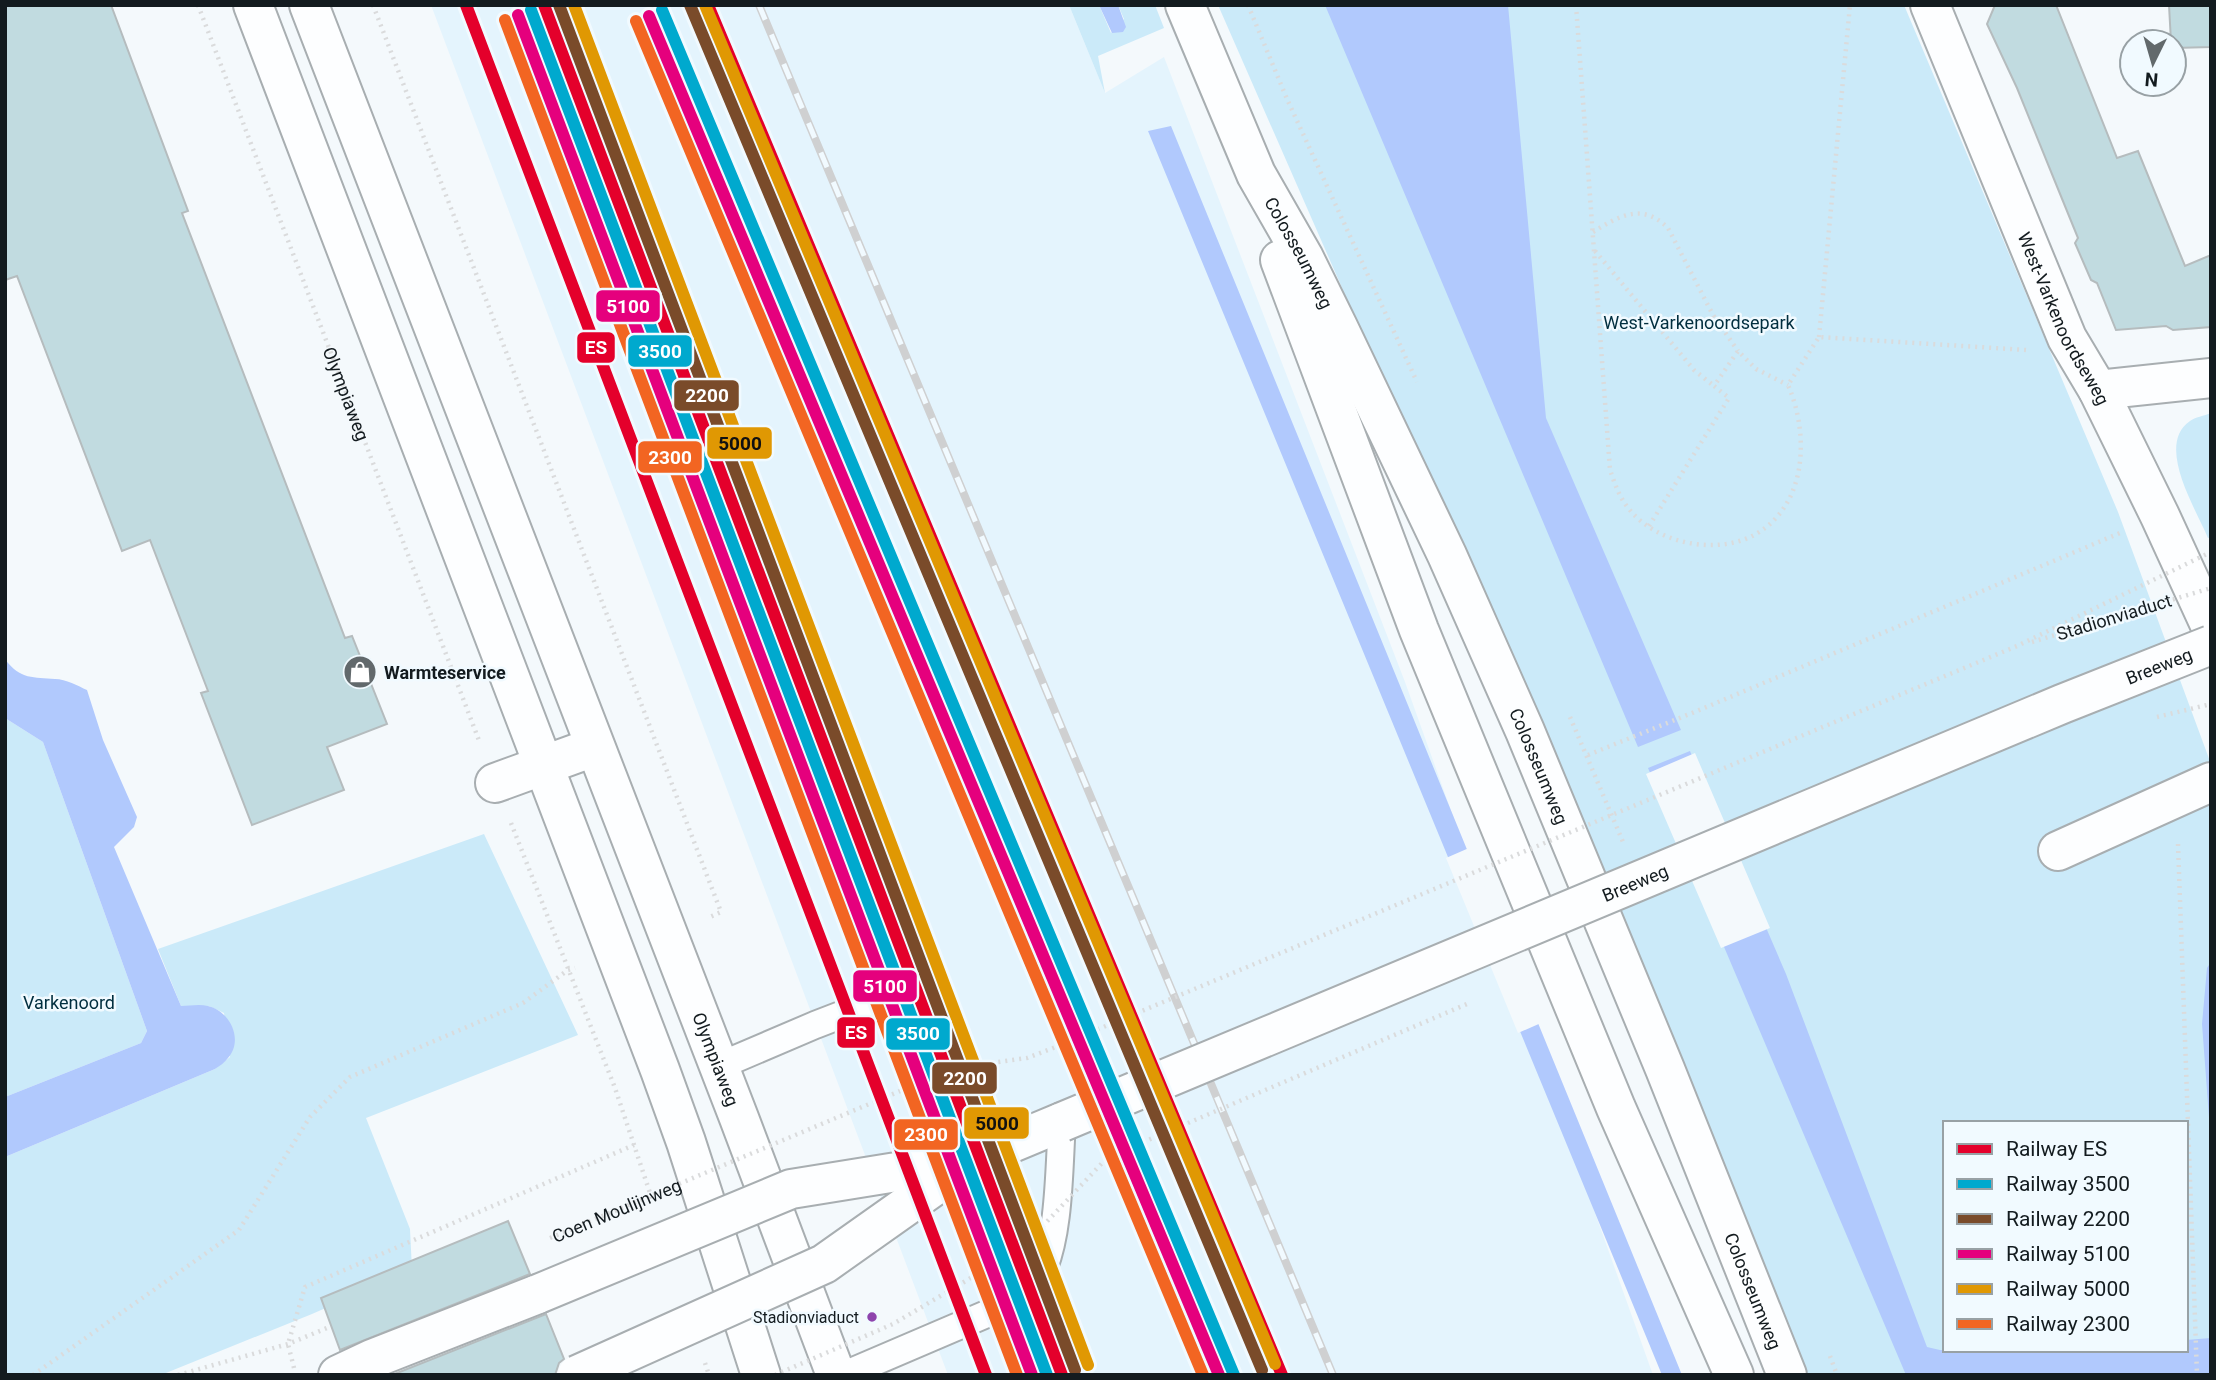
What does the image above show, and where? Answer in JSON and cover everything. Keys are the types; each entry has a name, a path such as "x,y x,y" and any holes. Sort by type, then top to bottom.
{"main road":[{"path":"253,5 686,1142 761,1375"},
{"name":"Olympiaweg","path":"309,5 836,1375"},
{"name":"Colosseumweg","path":"1185,5 1256,174 1304,258 1464,593 1525,732 1665,1069 1787,1375"},
{"name":"West-Varkenoordseweg","path":"1930,5 2067,338 2098,390 2211,627"},
{"name":"Colosseumweg","path":"1256,174 1281,263 1419,629 1611,1095 1734,1375"},
{"path":"2098,390 2211,378"},
{"name":"Breeweg","path":"1062,1122 2062,704 2211,645"},
{"path":"495,783 594,747"},
{"path":"2058,851 2211,782"},
{"path":"577,1375 824,1265 971,1160 1062,1122"},
{"path":"363,1370 791,1189 971,1160"}],"lane":[{"path":"719,1066 916,986"},
{"path":"844,1375 1010,1304 1025,1295 1041,1275 1048,1258 1055,1212 1062,1122"}],"path":[{"name":"Olympiaweg","path":"198,5 495,783 615,1088 655,1209"},
{"path":"1576,5 1610,470 1630,511 1664,536 1687,543 1712,545 1733,542 1757,533 1774,519 1788,501 1798,478 1800,428 1797,405 1788,385 1756,369 1738,351 1713,315 1668,228 1657,218 1642,213 1626,214 1593,232"},
{"path":"1788,385 1819,337 1850,5"},
{"path":"1594,250 1694,370 1729,398 1650,526"},
{"path":"1819,337 2032,350 2067,338"},
{"path":"1714,386 1738,351"},
{"path":"1588,755 2160,516"},
{"path":"2017,646 2211,552"},
{"name":"Stadionviaduct","path":"2017,646 2211,588"},
{"name":"Coen Moulijnweg","path":"545,1240 956,1068 1027,1058 1053,1048 2017,646"},
{"path":"2146,719 2211,704"},
{"path":"2176,798 2187,1121"},
{"path":"33,1375 239,1230 310,1117 350,1077 523,1003 568,970"},
{"path":"296,1375 288,1344 305,1287 634,1145"},
{"path":"2188,1150 2197,1375"},
{"path":"775,1375 893,1324 1023,1247 1104,1161"},
{"path":"178,1375 288,1344 339,1323"},
{"path":"705,1362 709,1375"}],"shaded area":[{"path":"431,5 1069,5 1105,93 1164,57 1405,682 1653,1375 948,1375"}],"green space":[{"path":"1069,5 1099,5 1111,33 1124,19 1118,5 1155,5 1164,28 1098,56 1105,93"},
{"name":"West-Varkenoordsepark","path":"1218,5 1904,5 2118,512 2211,764 2211,1375 1802,1375 1546,753"},
{"path":"2211,413 2211,537 2208,538 2181,478 2176,445 2180,432 2190,421"},
{"name":"Varkenoord","path":"5,718 43,742 147,1031 141,1043 5,1097"},
{"path":"484,834 578,1035 366,1118 410,1229 412,1270 161,1375 5,1375 5,1157 215,1069 230,1057 224,1013 209,1006 181,1006 158,949"}],"water":[{"path":"1099,5 1118,5 1126,27 1123,32 1112,33"},
{"path":"1325,5 1508,5 1546,418 1681,730 1638,747"},
{"path":"1171,126 1682,1375 1662,1375 1148,131"},
{"path":"5,659 22,674 63,680 87,690 103,740 137,817 134,827 114,847 181,1006 205,1005 216,1009 232,1027 235,1043 228,1058 215,1069 5,1157 5,1097 141,1043 147,1031 43,742 5,718"},
{"path":"1690,751 1786,974 1927,1347 1943,1352 2188,1352 2188,1340 2211,1338 2211,1375 1906,1375 1648,768"},
{"path":"2211,962 2211,1144 2202,1024 2207,968"}],"pier":[{"path":"1695,753 1770,928 1721,948 1646,774"},
{"path":"1469,848 1541,1023 1518,1033 1446,858"}],"building":[{"path":"5,5 111,5 188,211 182,213 345,638 352,636 387,724 327,747 344,790 252,825 201,693 208,691 150,540 122,551 17,276 5,280"},
{"path":"1995,5 2056,5 2117,158 2138,151 2185,266 2211,255 2211,327 2173,330 2166,326 2116,330 2097,283 2091,280 2075,243 2078,238 2017,88 1987,24"},
{"path":"2169,5 2211,5 2211,47 2188,48 2188,28 2170,28"},
{"path":"508,1221 530,1274 340,1350 321,1298"},
{"path":"546,1314 564,1359 559,1363 555,1375 392,1375"}],"railway":[{"path":"759,5 1333,1375"}],"rail line":[{"name":"ES","path":"466,5 986,1375"},
{"name":"ES","path":"544,5 1062,1375"},
{"name":"2200","path":"559,5 1075,1370"},
{"name":"5000","path":"574,5 1088,1365"},
{"name":"2200","path":"690,5 1262,1370"},
{"name":"5000","path":"705,5 1275,1364"},
{"name":"ES","path":"708,5 1282,1375"},
{"name":"3500","path":"531,10 1047,1375"},
{"name":"3500","path":"662,10 1234,1375"},
{"name":"5100","path":"518,15 1032,1375"},
{"name":"5100","path":"649,16 1219,1375"},
{"name":"2300","path":"505,20 1017,1375"},
{"name":"2300","path":"636,21 1203,1375"}],"place":[{"name":"Warmteservice","path":"360,672"},
{"name":"Stadionviaduct","path":"872,1317"}]}
